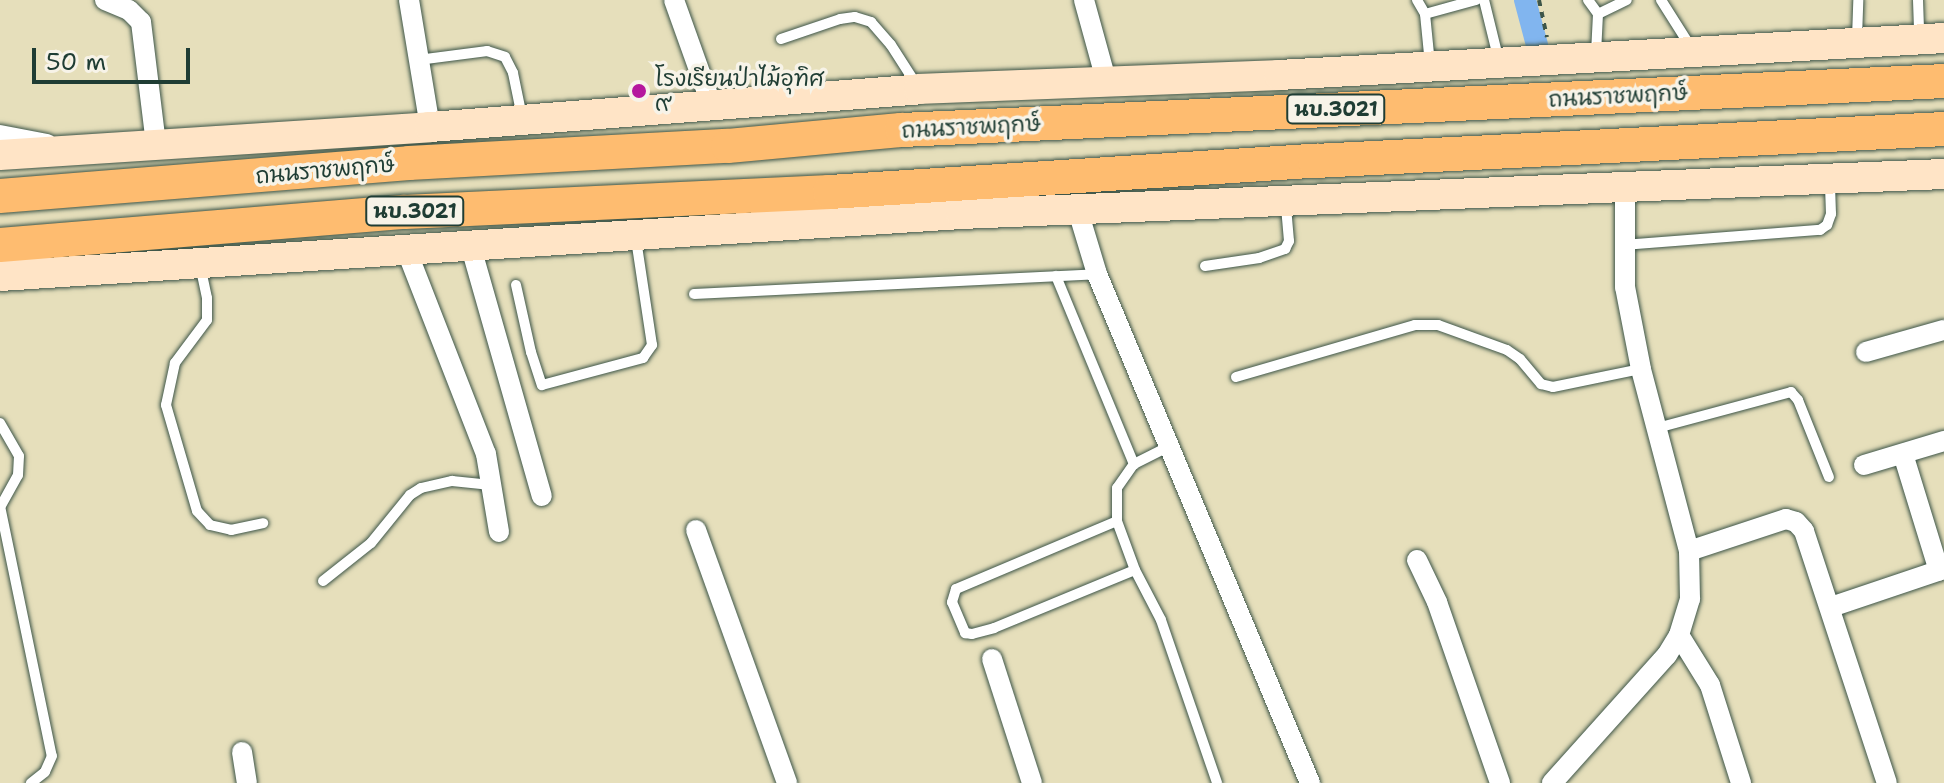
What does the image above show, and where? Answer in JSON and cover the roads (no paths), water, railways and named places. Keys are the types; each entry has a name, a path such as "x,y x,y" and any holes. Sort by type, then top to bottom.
{"main road":[{"name":"ถนนราชพฤกษ์","path":"905,91 1499,63 1932,38"},
{"name":"ถนนราชพฤกษ์","path":"0,196 409,163 728,146 994,125 1944,81"},
{"path":"0,155 430,127 905,91"},
{"path":"728,146 905,91"},
{"name":"นบ.3021","path":"1,268 405,212 830,192 1315,161 1944,129"},
{"path":"1,268 199,263 961,214 1944,174"},
{"path":"830,192 961,214"}],"street":[{"path":"105,0 129,10 141,22 156,145"},
{"path":"409,0 430,127"},
{"path":"674,0 712,106"},
{"path":"1084,0 1106,80"},
{"path":"0,135 79,150"},
{"path":"1552,783 1647,679 1679,635 1690,599 1689,551 1641,369 1625,287 1625,187"},
{"path":"1078,211 1097,274 1310,783"},
{"path":"470,244 542,496"},
{"path":"406,249 461,397 476,425 499,532"},
{"path":"1866,352 1944,330"},
{"path":"1864,465 1944,441"},
{"path":"1831,607 1941,570 1903,454"},
{"path":"1689,551 1786,519 1796,522 1804,531 1887,783"},
{"path":"696,530 787,783"},
{"path":"1417,560 1437,602 1500,783"},
{"path":"1679,635 1710,685 1741,783"},
{"path":"992,659 1032,783"},
{"path":"242,752 247,783"}],"lane":[{"path":"1417,0 1425,14 1430,66"},
{"path":"1425,14 1476,0"},
{"path":"1484,0 1499,63"},
{"path":"1588,0 1598,14 1596,56"},
{"path":"1598,14 1627,0"},
{"path":"1661,0 1693,51"},
{"path":"1857,42 1858,0"},
{"path":"1918,0 1932,38"},
{"path":"781,39 840,19 855,17 871,22 891,45 905,91"},
{"path":"418,60 487,51 505,57 513,73 523,119"},
{"path":"1623,245 1820,230 1827,225 1831,214 1830,179"},
{"path":"1205,266 1259,258 1285,249 1289,241 1285,202"},
{"path":"516,285 542,385 643,358 652,345 635,233"},
{"path":"199,263 207,298 207,320 175,363 166,405 197,511 210,525 231,530 263,523"},
{"path":"694,294 1097,274"},
{"path":"1056,276 1134,464"},
{"path":"1236,377 1415,325 1449,328 1507,350 1520,359 1541,384 1553,387 1641,369"},
{"path":"1657,428 1791,392 1798,400 1829,477"},
{"path":"0,423 19,456 18,475 0,506 52,756 45,772 31,783"},
{"path":"1170,446 1134,464 1117,488 1117,521 1135,570 1161,620 1217,783"},
{"path":"323,581 371,543 410,495 421,488 452,481 491,485"},
{"path":"1117,521 956,589 952,602 960,626 972,634 994,628 1135,570"}],"waterway":[{"path":"1525,0 1537,45"}],"place":[{"name":"โรงเรียนป่าไม้อุทิศ ๙","path":"639,91"}]}
